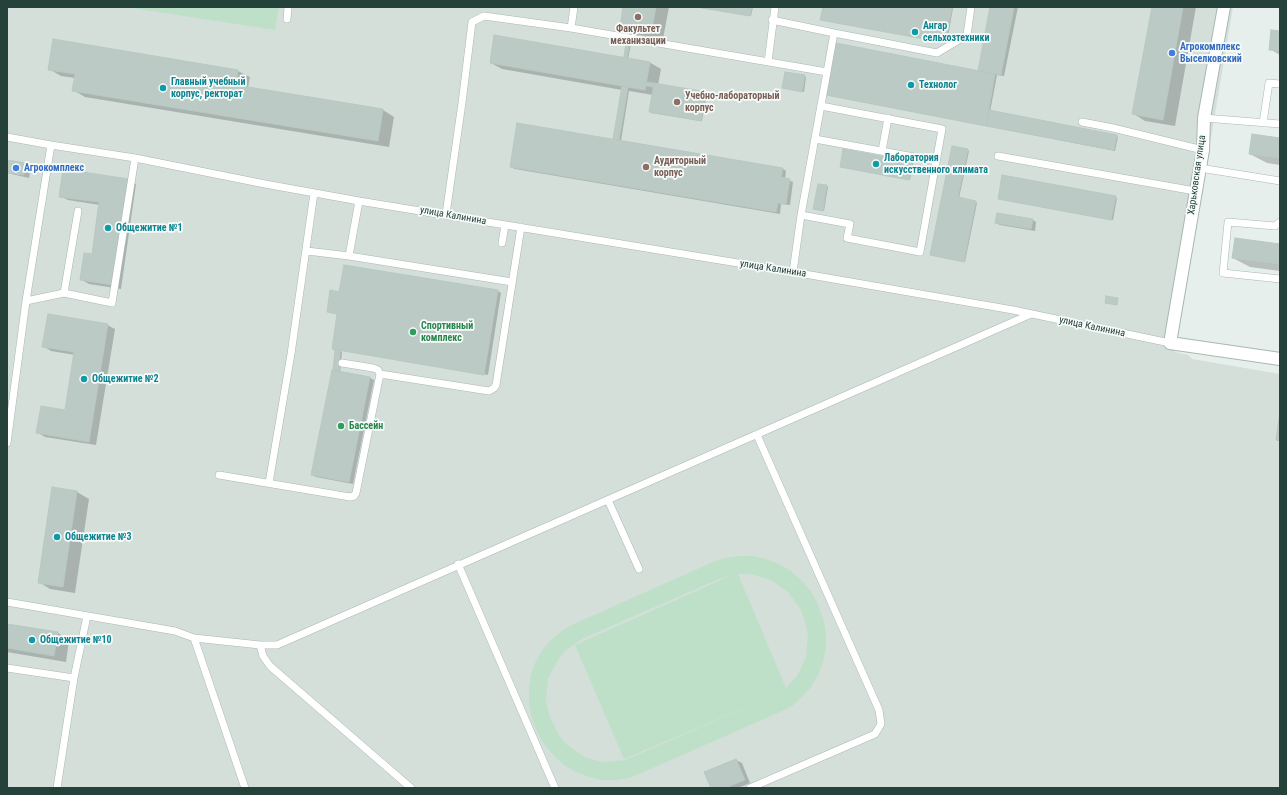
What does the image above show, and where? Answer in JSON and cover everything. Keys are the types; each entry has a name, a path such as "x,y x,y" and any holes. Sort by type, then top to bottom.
{"street":[{"name":"Харьковская улица","path":"1170,343 1203,150 1204,118 1224,7"},
{"name":"улица Калинина","path":"1170,343 1280,360"}],"lane":[{"path":"287,19 288,7"},
{"path":"571,28 574,7"},
{"path":"768,62 772,20 775,7"},
{"path":"772,20 937,53 967,35 971,7"},
{"path":"446,214 472,22 484,16 571,28 827,72"},
{"path":"793,272 801,215 834,33"},
{"path":"1263,123 1269,83 1280,84"},
{"path":"801,215 850,224 847,238 920,252 942,128 821,106"},
{"path":"882,151 888,118"},
{"path":"1204,118 1280,124"},
{"path":"1082,122 1203,150"},
{"name":"улица Калинина","path":"7,138 135,158 359,201 446,214 521,228 793,272 1031,314 1170,343"},
{"path":"815,139 936,161"},
{"path":"7,443 26,301 51,145"},
{"path":"998,156 1196,190"},
{"path":"26,301 64,293 112,303 135,158"},
{"path":"1200,168 1280,181"},
{"path":"269,483 291,354 314,193"},
{"path":"349,256 359,201"},
{"path":"64,293 78,211"},
{"path":"1280,222 1275,226 1228,222 1222,273 1280,279"},
{"path":"502,243 506,225"},
{"path":"342,363 372,368 378,370 380,374 489,391 492,390 496,385 521,228"},
{"path":"306,250 512,282"},
{"path":"7,602 175,631 194,638 260,646 277,645 458,564 757,435 1031,314"},
{"path":"219,475 350,497 354,496 356,493 380,374"},
{"path":"750,788 875,734 881,724 879,710 757,435"},
{"path":"608,500 639,569"},
{"path":"458,564 555,788"},
{"path":"56,788 74,678 87,616"},
{"path":"194,638 245,788"},
{"path":"260,646 263,656 270,666 411,788"},
{"path":"7,668 74,678"}],"shaded area":[{"path":"7,7 1233,7 1175,352 1188,355 1192,359 1280,374 1280,788 7,788"}],"green space":[{"path":"125,7 279,7 275,30"},
{"path":"753,556 766,559 791,571 810,590 817,602 824,621 826,634 826,648 823,662 811,687 792,706 630,778 602,780 576,772 564,765 545,745 538,734 531,715 529,687 531,674 543,649 563,630 574,624 725,558","holes":["738,574 751,574 771,580 788,592 801,610 808,636 806,657 797,676 786,688","732,575 575,645 624,759 773,696 625,760 604,762 593,760 583,756 566,744 559,735 552,721 546,700 548,679 558,660 565,651 582,639 719,579"]}],"building":[{"name":"Факультет механизации","path":"623,7 656,7 651,33 620,28"},
{"path":"696,7 752,7 750,16"},
{"name":"Ангар сельхозтехники","path":"823,7 952,7 946,43 820,20"},
{"path":"990,7 1014,7 1001,75 978,71"},
{"path":"1152,7 1183,7 1163,120 1132,114"},
{"path":"628,29 632,30 627,58 624,57"},
{"path":"1271,30 1280,31 1280,51 1269,50"},
{"path":"494,35 650,62 645,90 490,63"},
{"name":"Главный учебный корпус, ректорат","path":"53,39 238,70 236,85 383,109 378,141 72,91 75,74 48,70"},
{"name":"Технолог","path":"836,43 995,74 986,126 826,95"},
{"path":"785,72 805,75 802,92 782,88"},
{"path":"646,82 654,83 653,87 646,86"},
{"name":"Учебно-лабораторный корпус","path":"654,83 706,92 701,121 649,112"},
{"path":"622,86 628,87 619,140 613,139"},
{"path":"989,110 1117,135 1114,150 986,126"},
{"name":"Аудиторный корпус","path":"517,123 783,168 781,177 790,179 786,204 778,203 776,212 510,167"},
{"path":"1252,134 1280,138 1280,158 1249,154"},
{"path":"952,146 968,149 958,197 976,201 964,262 930,255"},
{"name":"Лаборатория искусственного климата","path":"843,149 912,162 909,180 840,167"},
{"name":"Агрокомплекс","path":"7,160 25,163 24,175 7,173"},
{"name":"Общежитие №1","path":"63,169 128,179 113,285 80,280 84,253 92,254 99,202 59,197"},
{"path":"1002,175 1116,196 1111,220 998,199"},
{"path":"818,184 827,185 823,211 813,209"},
{"path":"997,213 1033,219 1031,229 995,223"},
{"path":"1235,238 1280,244 1280,264 1232,258"},
{"name":"Спортивный комплекс","path":"344,265 498,290 484,375 332,349 337,314 327,312 330,290 339,292"},
{"path":"1106,296 1118,298 1117,305 1105,303"},
{"name":"Общежитие №2","path":"48,314 108,324 89,442 36,433 41,406 65,410 74,352 42,347"},
{"path":"335,350 340,351 339,371 333,370"},
{"name":"Бассейн","path":"332,370 370,377 349,482 311,475"},
{"path":"1280,419 1280,441 1276,440"},
{"name":"Общежитие №3","path":"52,487 77,491 63,587 38,583"},
{"name":"Общежитие №10","path":"7,624 58,632 54,656 7,648"},
{"path":"736,759 745,780 725,788 711,788 704,772"}],"place":[{"name":"Факультет механизации","path":"638,17"},
{"name":"Ангар сельхозтехники","path":"915,32"},
{"name":"Агрокомплекс Выселковский","path":"1172,53"},
{"name":"Технолог","path":"911,85"},
{"name":"Главный учебный корпус, ректорат","path":"163,88"},
{"name":"Учебно-лабораторный корпус","path":"677,102"},
{"name":"Лаборатория искусственного климата","path":"876,164"},
{"name":"Аудиторный корпус","path":"646,167"},
{"name":"Агрокомплекс","path":"16,168"},
{"name":"Общежитие №1","path":"108,228"},
{"name":"Спортивный комплекс","path":"413,332"},
{"name":"Общежитие №2","path":"84,379"},
{"name":"Бассейн","path":"341,426"},
{"name":"Общежитие №3","path":"57,537"},
{"name":"Общежитие №10","path":"32,640"}]}
